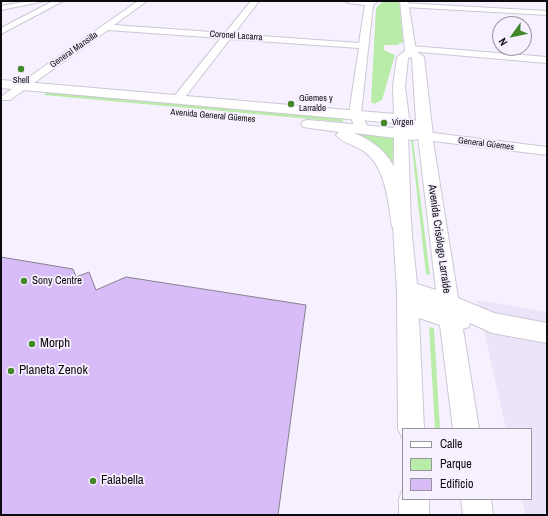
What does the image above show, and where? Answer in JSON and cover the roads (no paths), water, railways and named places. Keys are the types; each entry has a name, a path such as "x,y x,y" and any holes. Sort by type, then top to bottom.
{"main road":[{"name":"Avenida Crisólogo Larralde","path":"404,3 411,50 418,57 420,95 425,136"},
{"path":"402,127 399,88 400,68 402,58 411,50"},
{"path":"355,113 367,112 384,105 388,98 392,77 400,68"},
{"name":"Avenida General Güemes","path":"1,84 355,113"},
{"path":"3,98 28,100"},
{"path":"355,113 402,127 425,136"},
{"path":"402,127 362,130 289,122 346,135 367,143 375,150 389,173 402,226"}],"street":[{"path":"1,8 41,1"},
{"path":"1,30 59,1"},
{"name":"General Mansilla","path":"3,98 23,86 143,1"},
{"path":"178,99 255,1"},
{"path":"349,1 372,2 364,46 355,113 362,130"},
{"path":"482,1 487,10"},
{"path":"404,3 547,14"},
{"name":"Coronel Lacarra","path":"108,27 364,46"},
{"path":"411,50 547,60"},
{"path":"402,127 402,226 407,272 411,428"},
{"name":"General Güemes","path":"425,136 547,151"},
{"name":"Avenida Crisólogo Larralde","path":"425,136 466,428"},
{"path":"407,297 492,323 547,333"},
{"path":"414,500 414,515"},
{"path":"476,500 478,515"}],"place":[{"name":"Shell","path":"21,69"},
{"name":"Güemes y Larralde","path":"291,104"},
{"name":"Virgen","path":"384,123"},
{"name":"Sony Centre","path":"24,281"},
{"name":"Morph","path":"32,344"},
{"name":"Planeta Zenok","path":"11,371"},
{"name":"Falabella","path":"93,481"}]}
